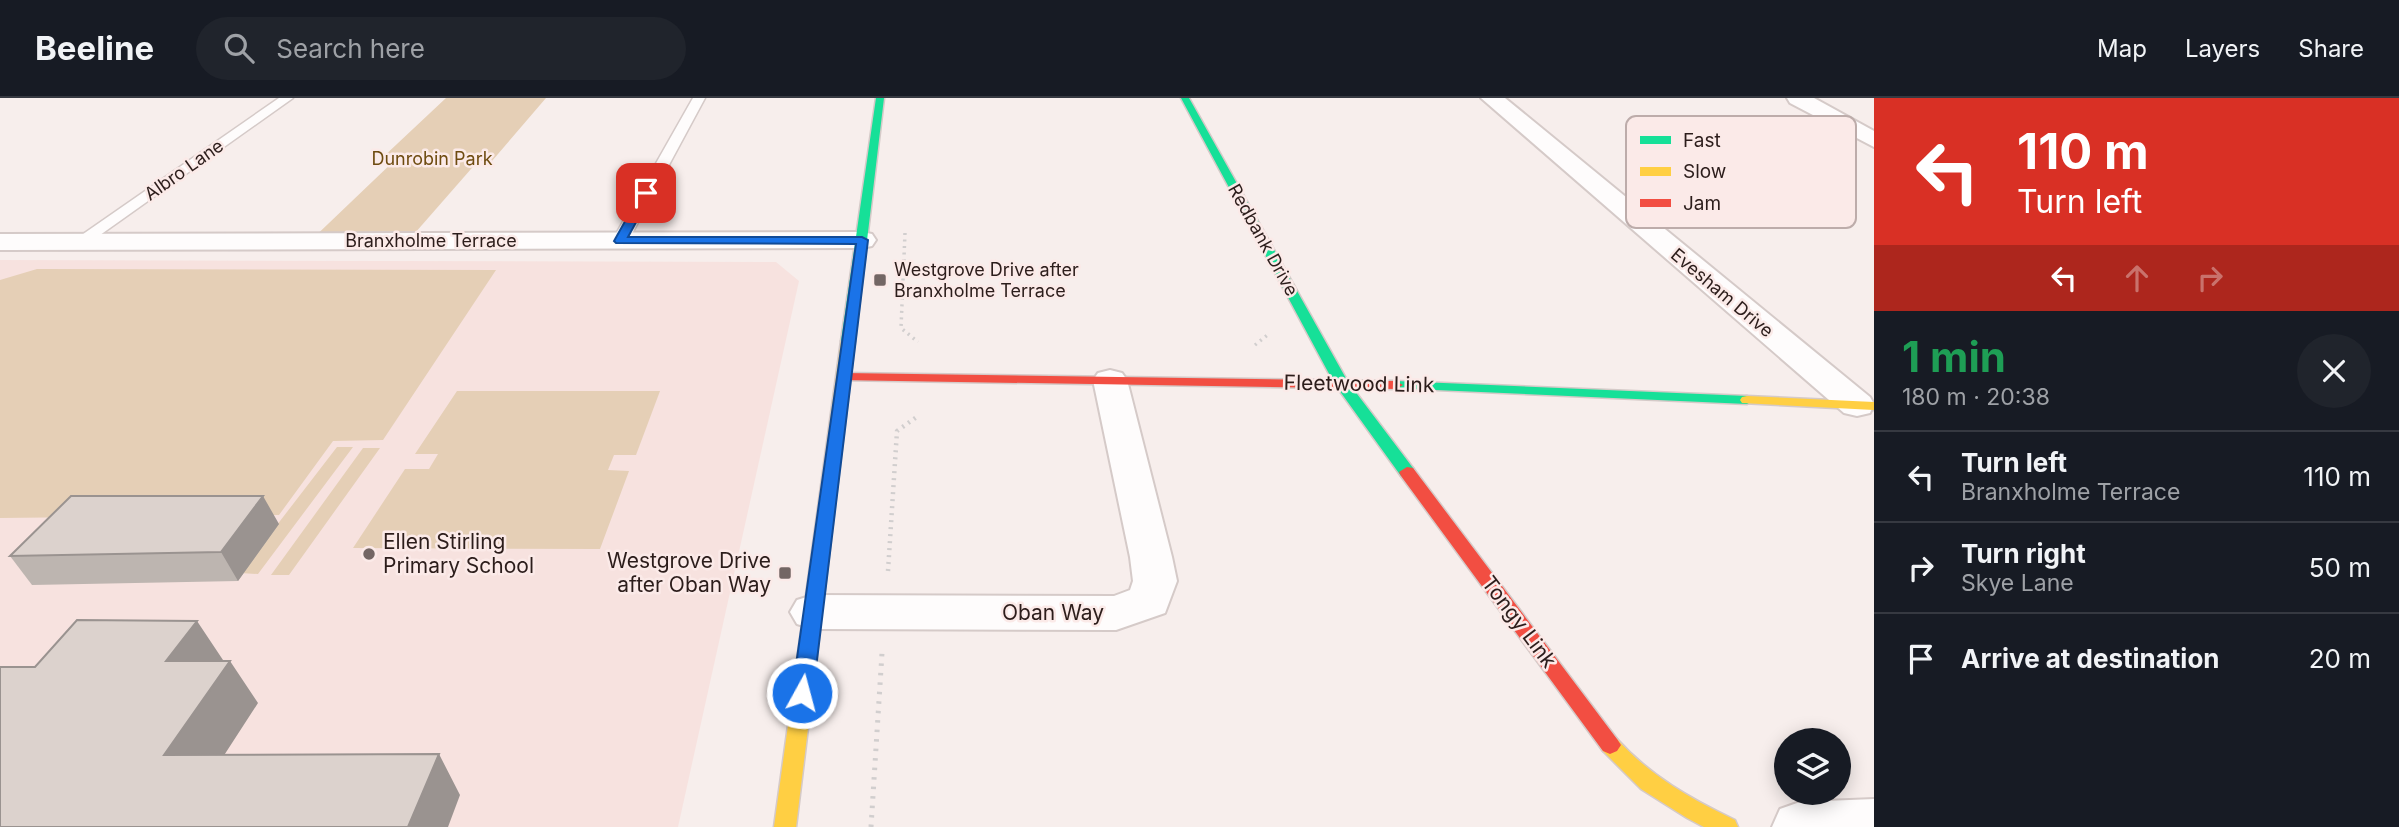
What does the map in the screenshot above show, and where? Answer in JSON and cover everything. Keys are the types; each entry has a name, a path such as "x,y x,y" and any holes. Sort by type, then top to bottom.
{"street":[{"path":"785,827 880,98"},
{"name":"Redbank Drive","path":"1185,98 1342,383"},
{"name":"Evesham Drive","path":"1492,98 1626,208"},
{"path":"1798,98 1831,116"},
{"path":"1856,130 1874,140"},
{"name":"Evesham Drive","path":"1650,228 1866,406"},
{"name":"Branxholme Terrace","path":"0,242 862,240"},
{"name":"Fleetwood Link","path":"844,377 1342,383 1866,406"},
{"name":"Oban Way","path":"813,612 1116,613 1149,601 1155,581 1151,557 1110,380"},
{"name":"Tongy Link","path":"1342,383 1624,764 1691,810 1727,827"},
{"path":"1800,827 1874,824"}],"lane":[{"name":"Albro Lane","path":"81,242 287,98"},
{"path":"620,241 699,98"}],"path":[{"path":"905,233 901,328 922,345"},
{"path":"1249,350 1278,327 1311,328"}],"shaded area":[{"name":"Ellen Stirling Primary School","path":"0,260 776,262 799,281 678,827 0,827"}],"green space":[{"name":"Dunrobin Park","path":"446,98 546,98 492,161 478,161 408,241 306,245 396,159 381,159"},
{"path":"37,269 496,270 383,440 333,441 279,515 0,518 0,280"},
{"path":"457,391 660,391 636,455 614,455 608,470 629,471 600,549 353,548 405,469 429,469 438,454 415,454"},
{"path":"337,447 353,447 258,574 240,573"},
{"path":"363,448 380,448 289,575 271,575"}],"building":[{"path":"71,496 263,496 221,552 10,556"},
{"path":"77,620 197,621 166,661 230,661 164,755 439,754 408,827 0,827 0,667 35,667"}],"traffic: fast":[{"path":"848,341 880,98"},
{"path":"1185,98 1341,383 1407,472"},
{"path":"1396,385 1747,400"}],"traffic: slow":[{"path":"785,827 848,341"},
{"path":"1747,400 1874,406"},
{"path":"1610,745 1634,771 1663,793 1727,827"}],"traffic: jam":[{"path":"844,377 1396,385"},
{"path":"1407,472 1610,745"}],"place":[{"name":"Westgrove Drive after Branxholme Terrace","path":"880,280"},
{"name":"Ellen Stirling Primary School","path":"369,554"},
{"name":"Westgrove Drive after Oban Way","path":"785,573"}],"route":[{"path":"646,193 620,241 862,240 802,693"}]}
